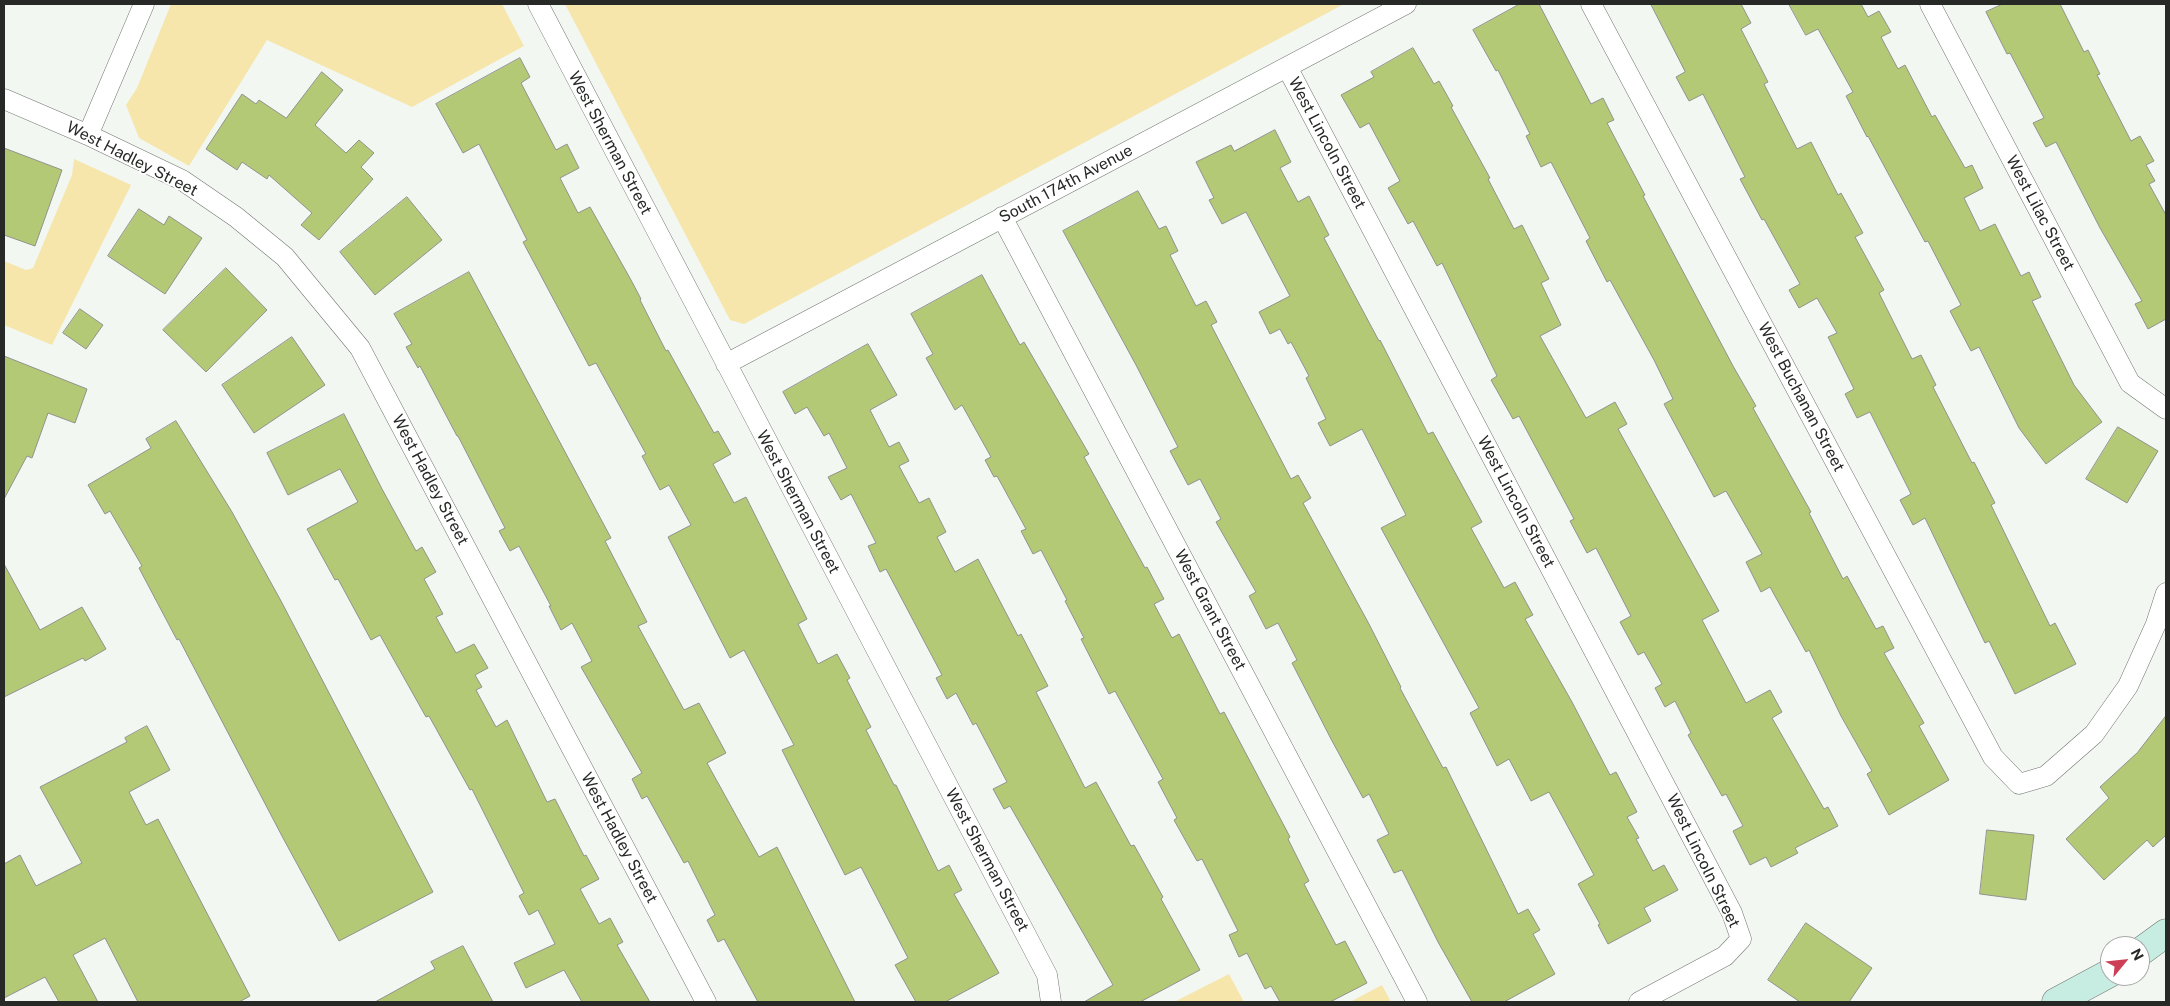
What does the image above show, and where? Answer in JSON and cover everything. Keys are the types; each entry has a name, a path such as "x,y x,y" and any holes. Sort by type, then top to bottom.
{"street":[{"path":"88,135 144,4"},
{"name":"West Sherman Street","path":"538,4 1047,975 1051,1002"},
{"name":"South 174th Avenue","path":"726,364 1406,4"},
{"name":"West Buchanan Street","path":"1591,4 1993,757 2019,784 2046,776 2094,734 2128,686 2156,624 2166,593"},
{"name":"West Lilac Street","path":"1930,4 2130,383 2166,409"},
{"name":"West Lincoln Street","path":"1287,67 1732,913 1741,939 1725,956 1640,1002"},
{"name":"West Hadley Street","path":"4,100 88,135 182,180 236,217 286,257 360,348 706,1002"},
{"name":"West Grant Street","path":"1002,218 1417,1002"},
{"path":"2150,945 2166,933"},
{"path":"2056,1002 2100,978"}],"shaded area":[{"path":"171,4 502,4 524,46 412,107 267,40 189,166 139,138 126,105 137,88"},
{"path":"565,4 1344,4 744,324 730,320"},
{"path":"74,159 131,185 52,345 4,325 4,261 26,270 33,268 72,175"},
{"path":"1229,974 1244,1002 1174,1002"},
{"path":"1382,985 1391,1002 1350,1002"}],"building":[{"path":"1520,4 1539,4 1591,104 1603,98 1614,120 1607,123 1645,195 1643,196 1756,406 1753,408 1811,512 1809,513 1843,579 1847,576 1876,629 1883,626 1894,648 1884,653 1924,723 1919,726 1949,780 1889,815 1867,774 1872,771 1841,716 1809,650 1806,652 1770,587 1761,592 1746,562 1762,554 1726,491 1714,497 1664,404 1673,399 1654,360 1610,280 1607,282 1586,241 1590,238 1551,162 1541,167 1526,136 1530,134 1498,70 1496,71 1473,30"},
{"path":"1651,4 1741,4 1751,23 1741,29 1768,82 1764,84 1797,149 1811,142 1838,195 1841,193 1863,233 1855,237 1884,290 1879,293 1912,359 1921,355 1936,385 1933,387 1995,503 1991,505 2050,626 2055,623 2076,664 2015,694 1989,641 1985,643 1925,518 1913,525 1900,500 1911,494 1870,412 1857,418 1845,394 1854,389 1828,337 1837,333 1817,298 1799,308 1789,290 1800,284 1740,179 1745,177 1703,94 1689,101 1676,77 1685,72"},
{"path":"1789,4 1861,4 1868,17 1879,11 1891,32 1881,37 1898,69 1905,65 1932,117 1935,115 1965,168 1972,165 1983,188 1964,198 1980,231 1995,224 2021,276 2029,272 2041,297 2032,301 2074,385 2102,422 2046,464 2019,428 1979,347 1971,351 1950,311 1961,305 1928,241 1925,242 1867,137 1846,96 1853,92 1818,29 1806,35"},
{"path":"2003,4 2060,4 2084,52 2088,50 2100,74 2097,75 2131,141 2140,136 2154,161 2146,165 2155,181 2149,184 2166,215 2166,319 2148,329 2135,304 2142,301 2100,228 2056,142 2046,147 2033,123 2044,118 2010,53 2007,54 1986,12"},
{"path":"1413,48 1434,84 1439,81 1490,178 1488,179 1514,229 1522,225 1549,279 1541,283 1561,325 1540,336 1586,418 1615,402 1627,424 1618,429 1719,611 1702,620 1746,703 1770,690 1782,712 1772,718 1824,809 1828,807 1838,826 1795,848 1798,853 1771,867 1766,857 1750,865 1733,831 1743,826 1726,794 1722,796 1688,735 1691,733 1675,701 1665,707 1655,688 1662,684 1644,652 1638,655 1620,622 1631,616 1596,548 1587,553 1570,521 1574,519 1519,416 1513,419 1491,380 1497,376 1442,263 1437,266 1413,221 1408,224 1388,188 1400,181 1369,123 1360,128 1341,95 1374,77 1371,72"},
{"path":"520,58 530,77 521,83 556,150 567,144 579,168 560,178 578,213 590,207 631,280 666,351 668,350 714,433 718,431 731,454 713,464 734,503 746,497 807,619 798,624 818,664 837,654 850,678 847,680 871,727 866,730 894,785 896,785 938,871 949,865 962,890 954,894 999,973 945,1002 916,1002 895,965 908,958 861,867 845,875 782,750 794,745 744,650 730,658 668,537 691,525 669,485 660,490 642,456 646,454 596,363 589,366 523,242 527,240 479,144 463,153 436,104"},
{"path":"322,72 343,90 315,125 346,153 359,140 374,153 361,167 373,179 319,240 301,225 312,213 269,175 267,179 242,162 237,170 206,149 242,94 256,104 259,100 286,118"},
{"path":"1275,130 1291,162 1280,168 1298,202 1309,196 1329,235 1324,238 1380,340 1428,434 1433,432 1482,522 1471,528 1504,588 1515,582 1533,615 1525,619 1572,702 1610,775 1616,772 1637,812 1627,817 1639,838 1636,839 1653,871 1664,865 1678,890 1644,908 1651,921 1608,944 1598,925 1600,924 1578,884 1594,875 1549,792 1531,801 1509,759 1497,766 1470,713 1479,708 1381,528 1406,515 1362,429 1330,446 1318,423 1326,419 1306,378 1309,376 1291,342 1288,344 1280,329 1270,334 1259,312 1290,296 1246,212 1222,224 1209,200 1214,198 1196,162 1231,145 1234,151"},
{"path":"4,148 62,170 35,246 4,235"},
{"path":"1138,191 1159,229 1166,226 1178,251 1170,255 1196,306 1206,301 1217,322 1211,325 1291,479 1298,475 1311,498 1303,503 1369,624 1400,688 1443,768 1446,767 1518,914 1528,909 1540,930 1533,934 1555,974 1504,1002 1472,1002 1438,942 1402,870 1394,873 1377,840 1389,834 1369,794 1363,798 1331,739 1292,663 1297,660 1278,623 1266,629 1249,596 1256,592 1216,522 1221,519 1200,479 1188,485 1170,451 1178,447 1063,231"},
{"path":"407,197 442,240 375,295 340,252"},
{"path":"139,209 164,225 169,216 202,238 165,294 108,256"},
{"path":"226,268 267,310 206,372 163,330"},
{"path":"469,272 611,538 605,541 647,622 638,626 684,710 699,703 726,753 707,763 759,857 777,847 855,1002 758,1002 724,939 718,942 707,920 715,915 688,861 684,863 647,796 642,799 632,779 642,773 581,667 592,661 572,623 561,630 549,606 551,606 519,546 510,551 499,531 505,528 420,366 418,368 406,347 412,344 394,314"},
{"path":"982,275 1020,345 1024,342 1089,454 1084,457 1164,599 1154,604 1172,638 1179,634 1220,714 1224,712 1290,837 1288,839 1309,881 1304,884 1336,945 1345,941 1367,983 1330,1002 1280,1002 1271,986 1265,989 1247,953 1239,957 1229,935 1238,931 1202,859 1197,861 1174,820 1177,818 1158,782 1163,779 1115,691 1109,694 1081,639 1084,638 1065,601 1067,600 1041,550 1033,554 1021,531 1026,529 997,476 994,477 985,460 991,457 962,405 955,410 926,358 933,354 911,314"},
{"path":"80,309 103,325 86,349 63,333"},
{"path":"292,337 325,385 254,433 222,385"},
{"path":"868,344 897,395 870,410 889,447 899,442 909,461 899,466 919,503 929,498 946,532 937,537 955,572 978,559 1018,636 1021,634 1048,686 1036,692 1085,788 1096,782 1131,846 1134,845 1163,897 1161,899 1200,970 1140,1002 1084,1002 1113,985 1010,806 1004,809 993,789 1007,782 976,723 973,725 956,693 947,699 936,678 942,675 886,569 880,572 868,546 876,543 851,494 841,500 828,477 847,468 829,433 824,436 807,407 795,414 783,392"},
{"path":"4,356 87,389 75,423 48,413 32,458 27,456 4,499"},
{"path":"344,414 416,551 422,547 436,572 424,579 443,614 436,617 456,653 474,644 488,668 475,675 482,687 476,690 496,727 507,720 547,802 555,799 584,856 586,855 599,879 580,889 599,924 610,918 623,942 617,945 650,1002 582,1002 564,970 526,988 514,963 555,944 538,910 529,915 519,896 524,893 472,789 470,790 429,716 426,717 380,635 371,640 338,579 335,580 307,529 358,502 340,469 288,495 267,453"},
{"path":"176,421 232,512 281,601 433,892 339,941 179,639 177,640 139,568 142,566 110,511 105,514 88,485 151,448 146,439"},
{"path":"2118,427 2158,451 2127,503 2086,479"},
{"path":"4,564 40,630 82,607 106,649 85,661 83,658 4,697"},
{"path":"2166,716 2166,835 2153,847 2147,840 2104,880 2066,839 2109,798 2100,787 2137,753"},
{"path":"147,726 170,770 129,792 146,825 158,819 250,996 239,1002 138,1002 105,938 73,955 98,1002 59,1002 45,977 4,998 4,864 20,855 36,886 82,863 40,787 127,742 125,738"},
{"path":"1987,830 2034,835 2026,900 1980,894"},
{"path":"1806,923 1872,968 1849,1002 1800,1002 1768,980"},
{"path":"463,946 493,1002 375,1002 435,969 431,962"}]}
